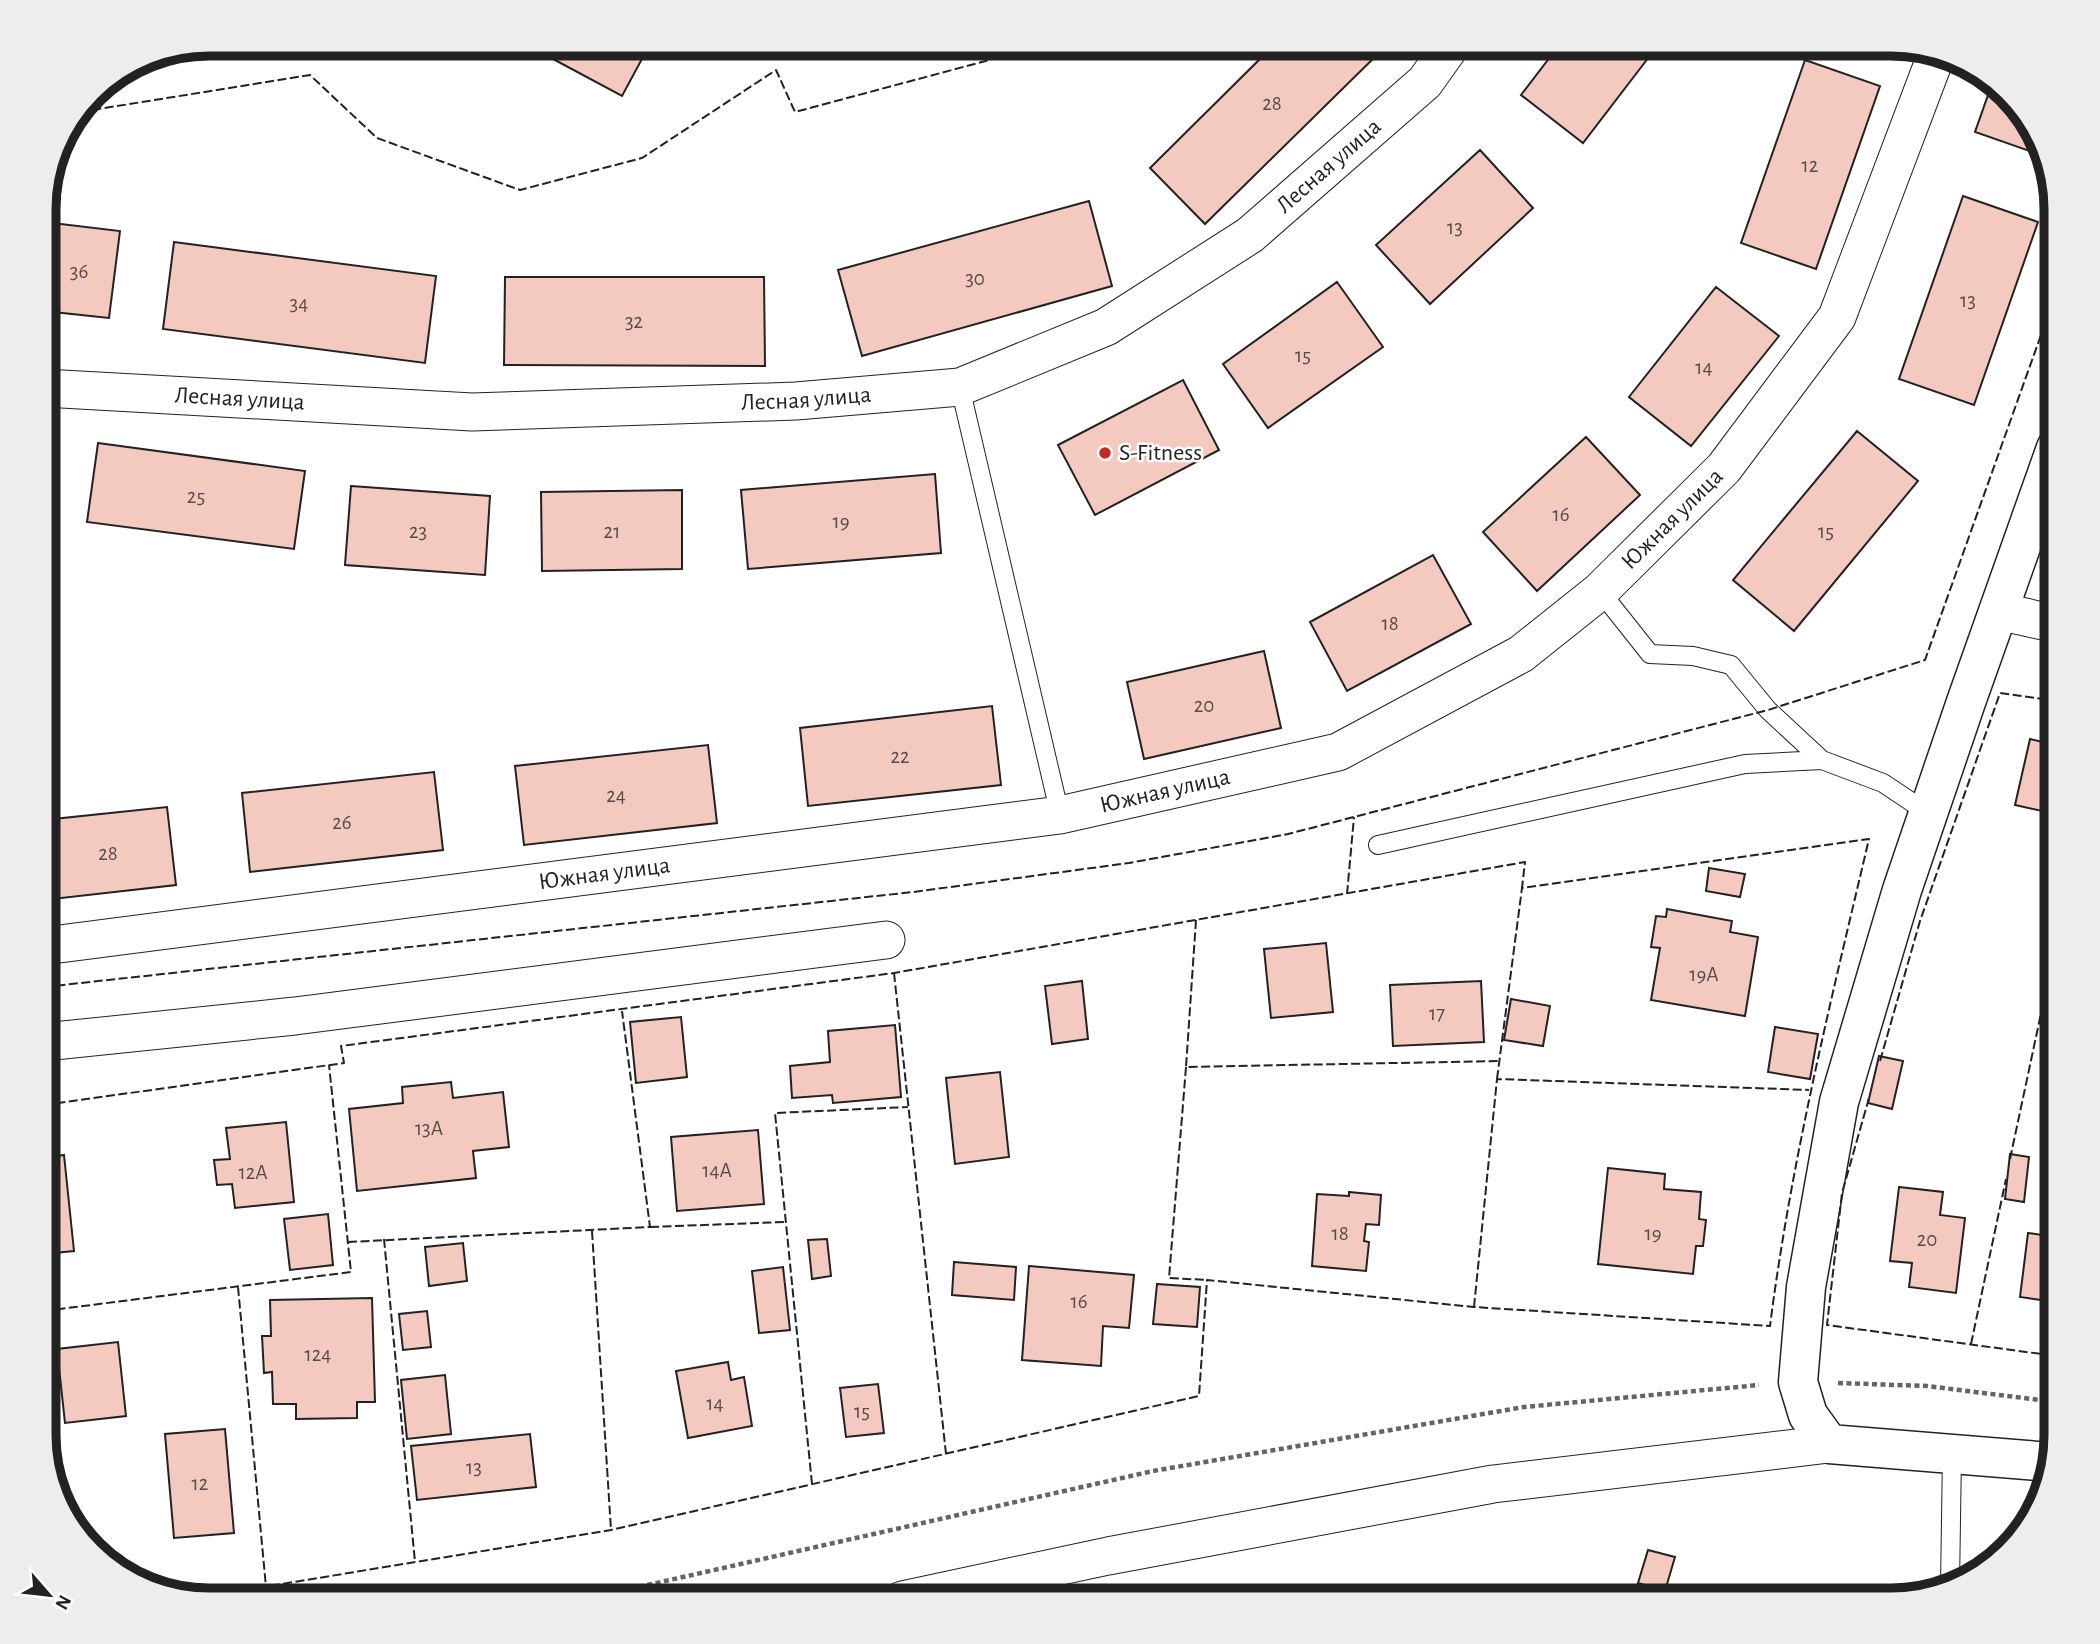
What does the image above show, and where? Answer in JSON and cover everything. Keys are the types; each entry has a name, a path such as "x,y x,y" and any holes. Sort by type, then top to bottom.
{"street":[{"name":"Лесная улица","path":"56,389 472,412 796,401 960,387 1107,327 1250,235 1425,82 1443,56"},
{"name":"Южная улица","path":"56,944 1060,815 1338,752 1521,654 1600,592 1724,468 1837,317 1934,62"},
{"path":"1829,1444 1808,1415 1798,1382 1806,1287 1839,1102 1902,890 2044,482"},
{"path":"1998,611 2044,621"},
{"path":"56,1041 295,1016 886,940"},
{"path":"958,1588 1108,1556 1493,1484 1829,1444 2042,1461"}],"lane":[{"path":"960,387 1060,815"},
{"path":"1600,592 1650,654 1693,656 1731,665 1768,710 1822,760 1882,783 1928,813"},
{"path":"1378,845 1745,764 1822,760"},
{"path":"1950,1576 1952,1454"}],"path":[{"path":"634,1588 1167,1468 1524,1407 1798,1382 1927,1386 2044,1401"}],"building":[{"path":"547,56 644,56 622,96"},
{"path":"1263,56 1376,56 1205,224 1150,168"},
{"path":"1551,56 1650,56 1583,143 1521,95"},
{"path":"1805,60 1880,86 1816,269 1741,243"},
{"path":"1989,92 2018,124 2032,152 1975,132"},
{"path":"1480,150 1533,208 1430,304 1376,245"},
{"path":"1963,196 2038,222 1974,405 1899,379"},
{"path":"1089,201 1112,286 862,356 838,270"},
{"path":"56,223 120,231 109,318 56,312"},
{"path":"174,242 436,276 425,363 163,329"},
{"path":"505,277 764,277 765,366 504,365"},
{"path":"1337,282 1383,347 1268,428 1223,364"},
{"path":"1716,287 1779,336 1691,446 1629,397"},
{"path":"1183,380 1219,450 1095,515 1058,445"},
{"path":"1857,431 1918,481 1794,631 1733,580"},
{"path":"1586,437 1640,495 1537,591 1483,532"},
{"path":"98,443 305,471 294,549 87,522"},
{"path":"935,474 941,553 748,569 741,490"},
{"path":"351,486 490,496 485,575 345,565"},
{"path":"682,490 682,569 542,571 541,492"},
{"path":"1433,555 1471,624 1347,691 1310,622"},
{"path":"1264,651 1281,728 1144,759 1127,682"},
{"path":"992,706 1001,785 808,806 800,728"},
{"path":"2030,739 2044,742 2044,811 2015,805"},
{"path":"708,745 717,823 524,845 515,766"},
{"path":"434,772 443,850 250,872 242,793"},
{"path":"167,807 176,885 56,899 56,819"},
{"path":"1709,868 1745,874 1740,897 1706,891"},
{"path":"1667,909 1732,921 1730,932 1758,937 1745,1016 1651,1000 1660,948 1651,947 1656,916 1666,917"},
{"path":"1326,943 1333,1012 1271,1018 1264,949"},
{"path":"1082,981 1088,1039 1052,1044 1045,986"},
{"path":"1481,981 1484,1042 1393,1046 1390,985"},
{"path":"1511,999 1550,1006 1543,1046 1504,1040"},
{"path":"681,1017 687,1077 636,1083 630,1022"},
{"path":"895,1025 901,1097 833,1103 832,1095 792,1098 790,1066 830,1062 828,1031"},
{"path":"1775,1027 1818,1034 1810,1079 1768,1072"},
{"path":"1879,1056 1903,1061 1892,1109 1868,1103"},
{"path":"1000,1072 1009,1157 955,1164 946,1078"},
{"path":"451,1082 453,1098 503,1092 509,1147 473,1151 476,1178 357,1191 349,1109 403,1103 402,1087"},
{"path":"286,1122 294,1202 235,1208 232,1184 217,1185 214,1160 230,1159 226,1128"},
{"path":"758,1130 764,1204 677,1211 671,1137"},
{"path":"2010,1154 2029,1157 2024,1202 2005,1199"},
{"path":"64,1155 74,1251 56,1253 56,1156"},
{"path":"1608,1168 1665,1174 1664,1189 1701,1192 1699,1219 1706,1220 1703,1246 1696,1246 1693,1274 1598,1264"},
{"path":"1899,1187 1943,1192 1940,1215 1965,1218 1956,1293 1909,1287 1912,1263 1890,1261"},
{"path":"1349,1192 1381,1195 1379,1225 1366,1224 1364,1241 1369,1242 1366,1271 1312,1266 1317,1194 1349,1196"},
{"path":"328,1214 333,1265 290,1270 284,1219"},
{"path":"2028,1233 2044,1235 2044,1300 2020,1297"},
{"path":"827,1239 831,1276 812,1279 808,1240"},
{"path":"463,1243 467,1281 429,1286 425,1247"},
{"path":"954,1262 1016,1267 1014,1300 952,1295"},
{"path":"1029,1266 1134,1275 1129,1328 1103,1326 1101,1366 1022,1360"},
{"path":"783,1267 790,1330 759,1333 752,1271"},
{"path":"1157,1284 1200,1287 1197,1327 1153,1324"},
{"path":"372,1298 375,1402 357,1402 357,1418 296,1419 296,1404 273,1404 272,1372 264,1373 262,1336 271,1336 270,1300"},
{"path":"427,1311 431,1347 403,1350 399,1314"},
{"path":"118,1342 126,1416 65,1423 57,1349"},
{"path":"728,1362 731,1380 744,1377 752,1426 688,1438 676,1371"},
{"path":"445,1375 451,1434 407,1439 401,1380"},
{"path":"878,1384 884,1433 846,1437 840,1388"},
{"path":"225,1429 234,1533 174,1538 165,1434"},
{"path":"530,1434 536,1487 417,1500 411,1446"},
{"path":"1648,1550 1675,1557 1666,1588 1638,1583"}],"fence":[{"path":"93,110 310,75 377,138 520,190 642,158 776,70 795,112 1004,56"},
{"path":"56,986 913,892 1129,863 1288,834 1768,710 1925,660 2044,327"},
{"path":"2044,581 2044,588"},
{"path":"1880,1061 1920,921 2000,693 2044,699"},
{"path":"1347,894 1354,817"},
{"path":"56,1103 344,1063 341,1046 894,973 1525,862 1522,888 1869,839 1801,1142 1770,1326 1474,1307 1207,1280 1199,1396 611,1530 257,1588"},
{"path":"1497,1079 1522,888"},
{"path":"1196,920 1186,1067 1499,1061"},
{"path":"894,973 946,1454"},
{"path":"2010,1159 2044,999"},
{"path":"348,1242 650,1227 622,1011"},
{"path":"56,1309 351,1272 329,1065"},
{"path":"1186,1067 1169,1278 1207,1280"},
{"path":"1474,1307 1497,1079 1809,1090"},
{"path":"1869,1098 1842,1193 1827,1325 2044,1354"},
{"path":"812,1484 775,1113 908,1107"},
{"path":"1971,1344 2006,1179"},
{"path":"650,1227 785,1222"},
{"path":"592,1231 611,1530"},
{"path":"384,1239 415,1562"},
{"path":"238,1287 266,1587"}],"place":[{"name":"S-Fitness","path":"1105,453"}]}
